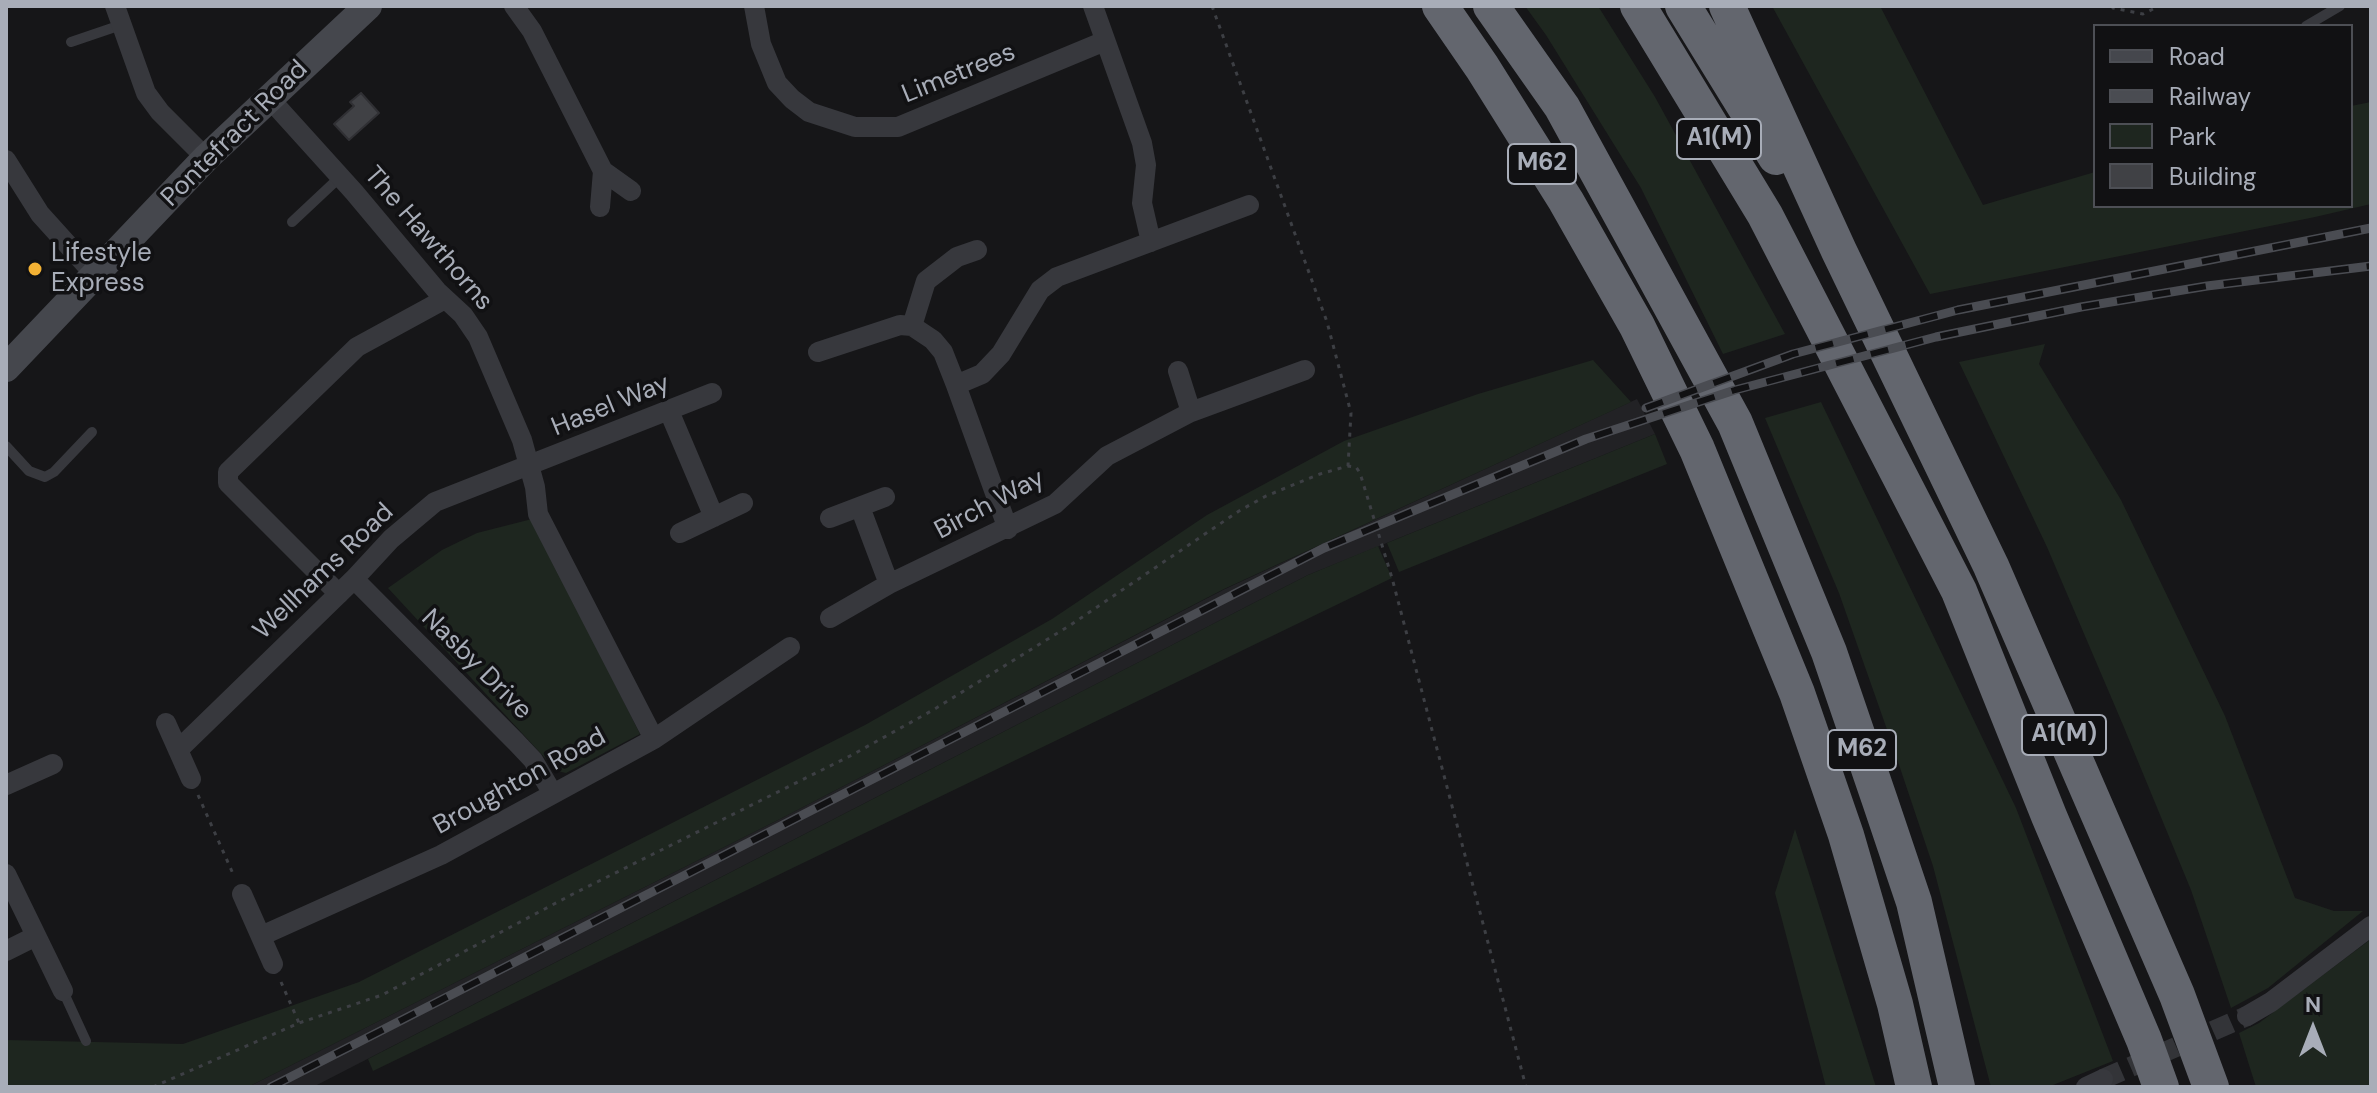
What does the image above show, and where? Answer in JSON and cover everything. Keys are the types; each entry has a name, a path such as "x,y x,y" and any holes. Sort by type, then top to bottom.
{"highway":[{"name":"M62","path":"1440,6 1566,201 1637,326 1697,449 1797,693 1846,835 1895,1004 1914,1087"},
{"name":"M62","path":"1491,6 1562,107 1735,423 1829,652 1909,887 1957,1087"},
{"name":"A1(M)","path":"1638,6 1765,215 1959,591 2161,1087"},
{"name":"A1(M)","path":"1683,6 1789,179 1839,251 1907,388 2016,623 2177,995 2211,1087"},
{"path":"1727,6 1839,251"}],"street":[{"name":"Pontefract Road","path":"6,368 206,158 368,6"},
{"path":"514,6 532,31 603,171 631,191"},
{"name":"Limetrees","path":"754,6 761,44 777,83 809,112 855,127 898,127 1105,41"},
{"path":"1093,6 1136,125 1146,165 1142,203 1151,242"},
{"path":"118,16 146,93 160,112 206,158"},
{"name":"The Hawthorns","path":"269,98 445,299 463,315 478,337 522,440 538,514 654,739"},
{"path":"6,160 40,214 96,276"},
{"path":"600,207 603,171"},
{"path":"956,385 982,374 1001,354 1040,290 1057,277 1249,205"},
{"path":"912,326 926,281 957,257 977,250"},
{"path":"339,594 228,483 228,472 357,347 445,299"},
{"path":"818,352 900,325 912,326 933,340 943,352 1008,529"},
{"name":"Birch Way","path":"830,618 889,584 1055,504 1107,456 1191,412 1305,370"},
{"path":"1178,371 1191,412"},
{"name":"Hasel Way","path":"530,466 712,393"},
{"path":"669,411 714,517"},
{"name":"Wellhams Road","path":"178,750 339,594 391,539 435,502 530,466"},
{"path":"830,518 885,497"},
{"path":"680,533 743,503"},
{"path":"860,507 889,584"},
{"name":"Nasby Drive","path":"354,579 524,751 553,794"},
{"name":"Broughton Road","path":"261,936 441,855 654,739 790,647"},
{"path":"166,723 191,779"},
{"path":"6,785 53,764"},
{"path":"6,874 63,991"},
{"path":"242,894 273,964"},
{"path":"2247,1016 2271,1002 2371,926"},
{"path":"6,951 36,936"}],"lane":[{"path":"2309,24 2340,6"},
{"path":"71,42 118,16"},
{"path":"292,222 340,177"},
{"path":"6,446 29,471 45,477 54,472 92,432"},
{"path":"63,991 86,1041"}],"path":[{"path":"1212,6 1327,322 1351,413 1348,466"},
{"path":"2112,6 2143,14 2159,6"},
{"path":"153,1087 299,1023 382,995 573,894 852,755 933,710 1069,626 1239,511 1293,485 1348,466 1356,467 1367,493 1392,578 1526,1087"},
{"path":"191,779 242,894"},
{"path":"273,964 299,1023"}],"shaded area":[{"path":"1637,399 1655,434 1308,575 313,1087 248,1087 780,819 1225,589"}],"green space":[{"path":"1525,6 1598,6 1655,97 1785,334 1723,354 1641,188"},
{"path":"1772,6 1880,6 1983,205 2093,173 2093,208 2353,208 2353,106 2371,102 2371,204 2315,217 1930,294"},
{"path":"2045,344 2039,364 2121,500 2225,716 2295,898 2334,911 2363,911 2268,988 2231,1008 2191,890 2123,725 2047,547 1959,362"},
{"path":"1593,360 1631,402 1224,589 780,819 248,1087 6,1087 6,1040 183,1044 359,982 865,725 1052,619 1207,515 1344,441 1478,394"},
{"path":"1821,402 2016,808 2113,1061 2048,1087 1991,1087 1933,866 1890,738 1839,593 1765,418"},
{"path":"1655,434 1667,464 1399,572 1387,543"},
{"path":"532,519 640,734 566,773 557,771 388,588 442,550 477,533"},
{"path":"1378,546 1392,578 373,1071 368,1059 1308,575"},
{"path":"1795,829 1876,1087 1826,1087 1775,893"},
{"path":"2371,939 2371,1085 2256,1087 2239,1033 2259,1023"}],"building":[{"path":"361,93 379,113 349,140 334,124 354,106 350,102"}],"tunnel":[{"path":"2103,1079 2247,1016"}],"railway":[{"path":"1646,408 1793,354 1958,310 2371,228"},
{"path":"271,1087 1324,548 1586,439 1735,390 1936,337 2081,307 2207,286 2371,266"}],"place":[{"name":"Lifestyle Express","path":"35,269"}]}
